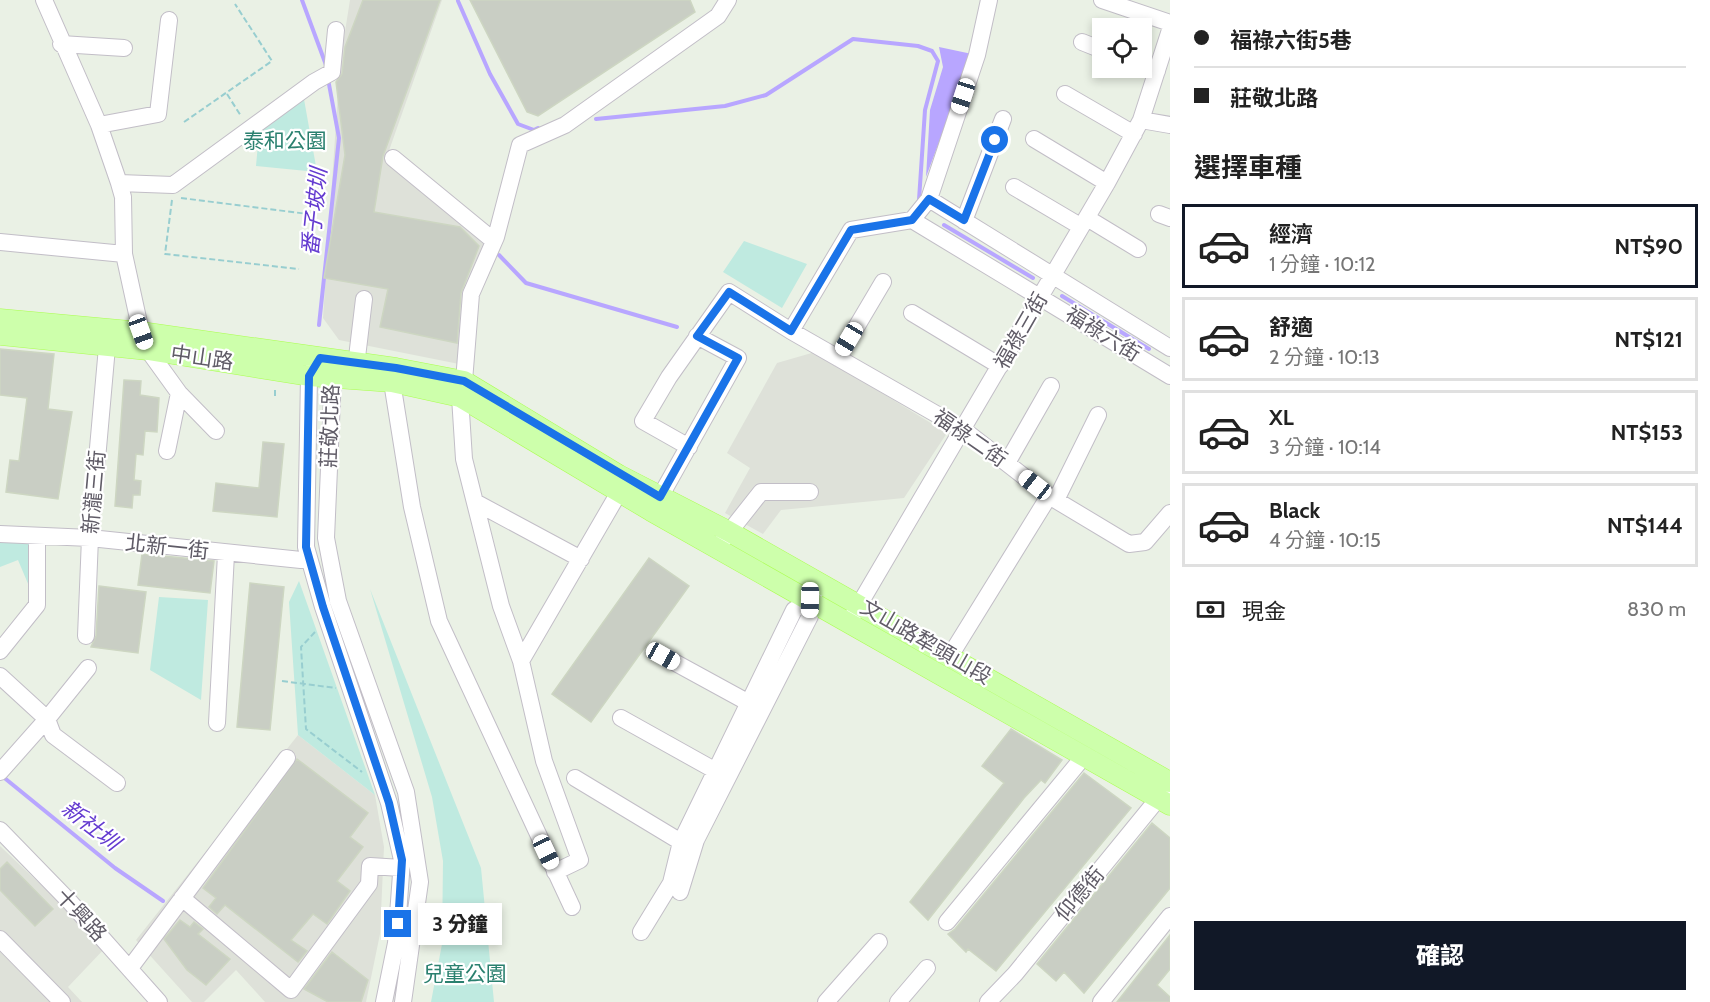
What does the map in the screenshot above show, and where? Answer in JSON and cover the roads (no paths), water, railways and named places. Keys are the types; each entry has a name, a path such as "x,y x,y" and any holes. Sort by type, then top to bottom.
{"main road":[{"name":"中山路","path":"0,318 145,341 309,376 333,376"},
{"name":"中山路","path":"0,335 107,347 145,341 320,358"},
{"name":"文山路犂頭山段","path":"320,358 392,382 462,389"},
{"name":"文山路犂頭山段","path":"333,376 355,370 462,389 655,504 718,549 1085,755 1167,792"},
{"name":"文山路犂頭山段","path":"655,504 729,531 859,604 950,656 1167,792"}],"street":[{"path":"44,0 61,44 99,125 119,183 123,198 124,254 145,341 179,393 216,431"},
{"path":"555,872 580,860 544,761 521,661 501,606 464,459 462,389 471,294 494,241 520,145 566,125 718,16 728,0"},
{"path":"791,331 851,230 912,220 929,199 977,55 989,0"},
{"path":"1102,0 1170,23"},
{"path":"99,125 158,114 169,20"},
{"path":"119,183 173,191 249,129 314,82 332,72 336,30"},
{"name":"福祿三街","path":"1152,63 1170,30"},
{"path":"1082,42 1092,46"},
{"path":"61,44 124,48"},
{"name":"福祿三街","path":"849,622 964,430 1107,183 1137,127 1147,78"},
{"path":"1065,94 1137,127 1170,125"},
{"path":"964,220 1003,119"},
{"path":"1034,139 1107,183"},
{"path":"393,158 494,241"},
{"path":"1014,187 1138,249"},
{"name":"福祿六街","path":"929,199 1170,348"},
{"name":"福祿六街","path":"912,220 1168,368"},
{"path":"0,242 124,254"},
{"path":"838,358 883,282"},
{"name":"福祿二街","path":"697,336 729,292 791,331 964,430 1052,498 1129,544 1145,542 1170,513"},
{"path":"355,370 364,299"},
{"path":"912,314 1000,366"},
{"path":"655,504 689,447 738,358 697,336 644,422 689,447"},
{"name":"新瀧三街","path":"86,636 90,538 107,347"},
{"name":"莊敬北路","path":"384,1002 396,943 402,860 389,803 326,618 306,547 309,376 320,358 333,376 326,538 338,601 406,792 420,882 403,1002"},
{"path":"392,382 412,507 439,621 572,907"},
{"path":"1007,463 1050,386"},
{"path":"167,451 179,393"},
{"path":"950,656 1052,498 1098,415"},
{"path":"521,661 623,486"},
{"path":"718,549 729,531 761,492 810,492"},
{"path":"475,502 581,559"},
{"name":"北新一街","path":"0,534 90,538 226,554 301,560"},
{"path":"0,651 37,605 37,537"},
{"path":"217,723 226,554"},
{"path":"641,932 671,883 681,842 794,610 810,600 821,583"},
{"path":"680,892 696,840 810,616 810,600"},
{"path":"663,656 749,703"},
{"path":"2,770 48,719 88,668"},
{"path":"0,676 48,719 53,735 117,783"},
{"path":"621,718 716,771"},
{"path":"947,922 1085,755"},
{"path":"130,968 287,758"},
{"path":"575,778 681,842"},
{"name":"仰德街","path":"988,1002 1167,792"},
{"name":"十興路","path":"0,831 130,968 159,1002"},
{"path":"182,898 291,990 369,884 370,867 401,868"},
{"path":"1101,1002 1170,916"},
{"path":"0,939 62,1002"},
{"path":"833,999 879,942"},
{"path":"898,1002 927,968"}],"waterway":[{"name":"番子坡圳","path":"302,0 326,65"},
{"path":"458,1 490,74 518,124 534,130 538,128"},
{"path":"596,119 725,106 766,95 853,39 918,46 932,51 938,61 925,110 919,200"},
{"name":"番子坡圳","path":"319,325 339,138 328,79"},
{"path":"944,225 1033,278"},
{"path":"499,255 526,283 677,327"},
{"path":"1062,296 1149,349"},
{"name":"新社圳","path":"2,776 115,868 163,901"}],"park label":[{"name":"泰和公園","path":"285,141"},
{"name":"兒童公園","path":"465,974"}]}
